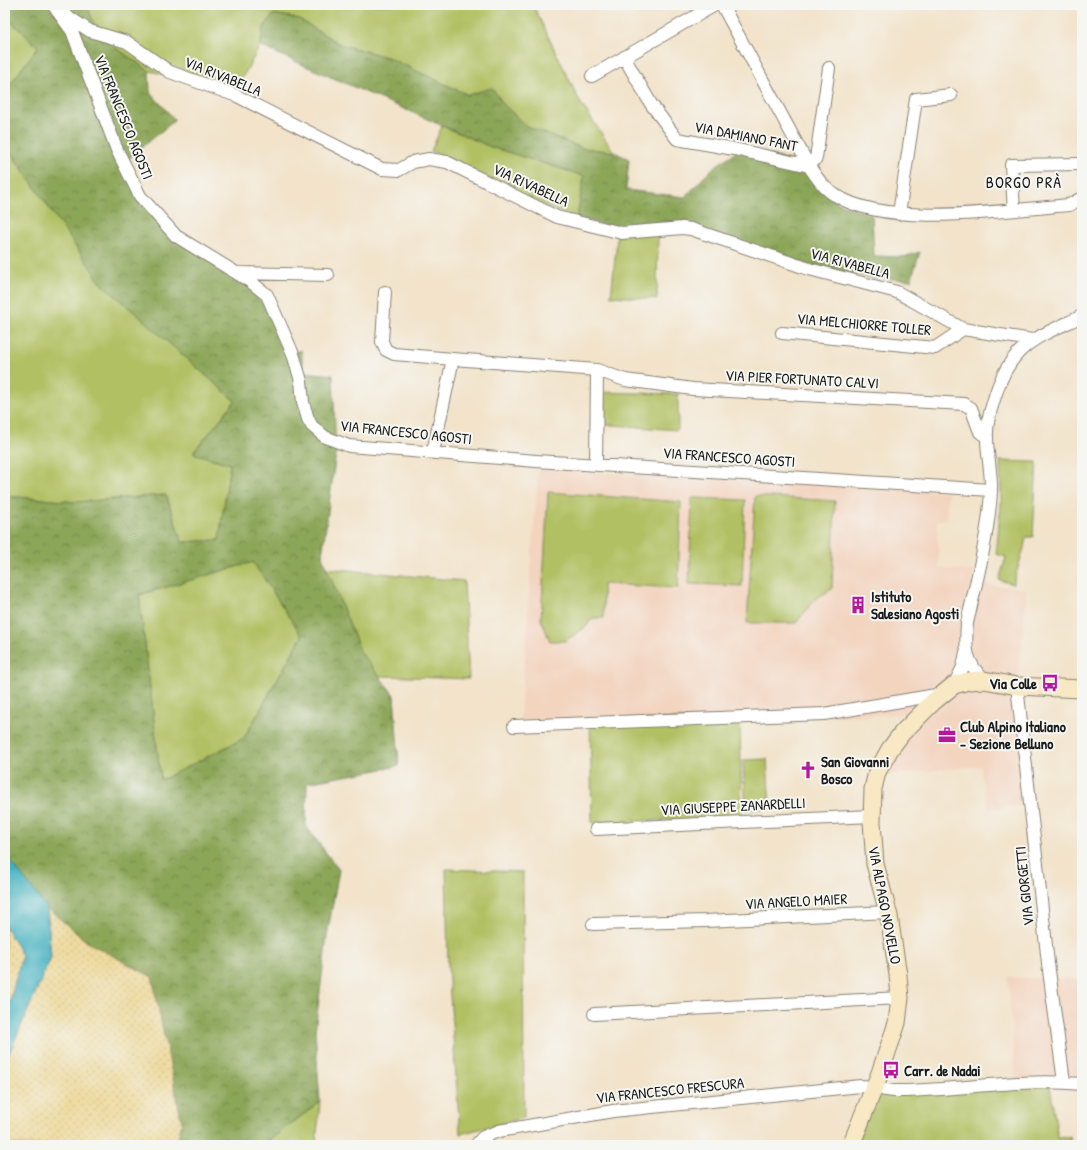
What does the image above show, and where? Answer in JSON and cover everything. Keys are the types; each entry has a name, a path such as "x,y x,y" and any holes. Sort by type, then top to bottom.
{"street":[{"path":"592,76 715,5"},
{"name":"VIA DAMIANO FANT","path":"722,5 809,166"},
{"name":"VIA FRANCESCO AGOSTI","path":"56,10 72,31 117,150 142,199 176,236 251,282 267,295 293,354 305,410 312,426 318,432 333,441 349,446 596,465 991,490"},
{"name":"VIA RIVABELLA","path":"56,10 90,30 127,42 170,72 237,96 382,168 399,170 413,162 430,159 447,162 558,217 622,233 683,228 691,229 809,269 897,292 963,329 1032,340"},
{"name":"VIA DAMIANO FANT","path":"624,57 651,104 677,139 734,149 809,166"},
{"name":"VIA DAMIANO FANT","path":"809,166 816,158 829,68"},
{"path":"899,214 916,99 951,95"},
{"path":"1014,210 1011,165 1082,164"},
{"path":"809,166 824,187 844,201 870,209 899,214 934,215 1014,210 1069,205 1082,198"},
{"path":"237,273 328,275"},
{"name":"VIA PIER FORTUNATO CALVI","path":"385,292 382,342 386,350 394,354 597,370 625,380 693,389 964,404 971,408 980,432 987,437"},
{"path":"963,685 962,667 966,652 967,623 987,530 991,490 987,437 991,409 1003,374 1013,357 1032,340 1082,316"},
{"name":"VIA MELCHIORRE TOLLER","path":"782,333 935,348 963,329"},
{"path":"434,452 453,358"},
{"path":"596,465 597,370"},
{"path":"963,685 973,667 966,652"},
{"path":"514,726 824,714 963,685 1082,689"},
{"name":"VIA ALPAGO NOVELLO","path":"851,1145 897,1023 900,998 898,974 888,912 875,864 872,816 873,789 878,772 890,749 902,733 923,711 963,685"},
{"name":"VIA GIORGETTI","path":"1017,686 1048,964 1064,1082"},
{"name":"VIA GIUSEPPE ZANARDELLI","path":"596,829 872,816"},
{"name":"VIA ANGELO MAIER","path":"593,924 706,921 888,912"},
{"path":"594,1014 900,998"},
{"name":"VIA FRANCESCO FRESCURA","path":"476,1145 484,1137 499,1131 613,1111 861,1086 874,1086 897,1091 922,1091 1018,1082 1064,1082 1082,1084"}],"shaded area":[{"path":"538,469 948,492 947,519 937,521 939,568 974,571 971,583 1026,589 1025,613 1017,680 1034,804 988,809 980,766 880,776 894,746 928,713 824,717 520,720"},
{"path":"1008,977 1082,980 1082,1080 1016,1087"}],"green space":[{"path":"5,5 87,5 98,35 149,71 150,92 175,120 121,165 175,239 260,288 294,353 301,350 304,372 333,375 336,453 322,556 361,653 394,695 399,766 307,783 306,826 339,870 327,936 315,1031 320,1102 265,1143 265,1145 176,1145 182,1123 152,977 87,942 47,908 5,854 5,496 76,502 166,495 182,542 219,540 230,464 193,453 235,401 101,283 5,144 5,91 38,47 5,16","holes":["253,562 302,636 244,738 161,780 139,595"]},
{"path":"87,5 533,5 580,102 614,152 582,148 526,126 504,105 492,88 468,95 387,57 339,44 299,19 274,14 264,27 260,46 235,91 149,71 98,35"},
{"path":"274,14 299,19 339,44 387,57 468,95 492,88 504,105 526,126 582,148 614,152 629,159 626,190 685,197 714,167 743,147 818,169 836,202 872,216 874,256 903,257 920,252 911,280 872,278 805,264 703,231 618,229 577,218 584,176 491,147 260,46 264,27"},
{"path":"5,16 38,47 5,91"},
{"path":"442,126 491,147 585,176 577,218 529,199 431,151"},
{"path":"5,144 101,283 235,401 193,453 230,464 219,540 182,542 166,495 76,502 5,496"},
{"path":"618,229 658,231 657,299 611,296"},
{"path":"599,392 678,394 678,430 598,424"},
{"path":"1000,461 1037,462 1033,537 1026,537 1013,584 999,580 1006,557 996,554 1001,503"},
{"path":"548,492 681,502 678,588 603,584 604,618 592,618 586,627 565,641 550,641 541,620"},
{"path":"755,496 835,501 832,589 815,599 796,623 747,623"},
{"path":"692,498 745,500 742,586 689,584"},
{"path":"253,562 302,636 244,738 161,781 139,595"},
{"path":"326,568 464,581 469,679 379,676 361,653"},
{"path":"740,718 742,817 592,823 590,720"},
{"path":"767,759 770,808 746,810 743,760"},
{"path":"446,869 523,872 524,1118 460,1134 448,967"},
{"path":"1050,1086 1058,1138 1070,1137 1071,1145 856,1145 877,1090"},
{"path":"320,1102 316,1145 265,1145 265,1143"}],"sand":[{"path":"47,908 87,942 152,977 182,1123 176,1145 5,1145 5,1063 51,957"},
{"path":"5,926 22,955 5,1020"}],"water":[{"path":"5,854 47,908 51,957 5,1063 5,1020 22,955 5,926"}],"place":[{"name":"Istituto Salesiano Agosti","path":"858,605"},
{"name":"Via Colle","path":"1050,683"},
{"name":"Club Alpino Italiano - Sezione Belluno","path":"947,735"},
{"name":"San Giovanni Bosco","path":"808,770"},
{"name":"Carr. de Nadai","path":"891,1070"}],"district":[{"name":"BORGO PRÀ","path":"1024,182"}]}
